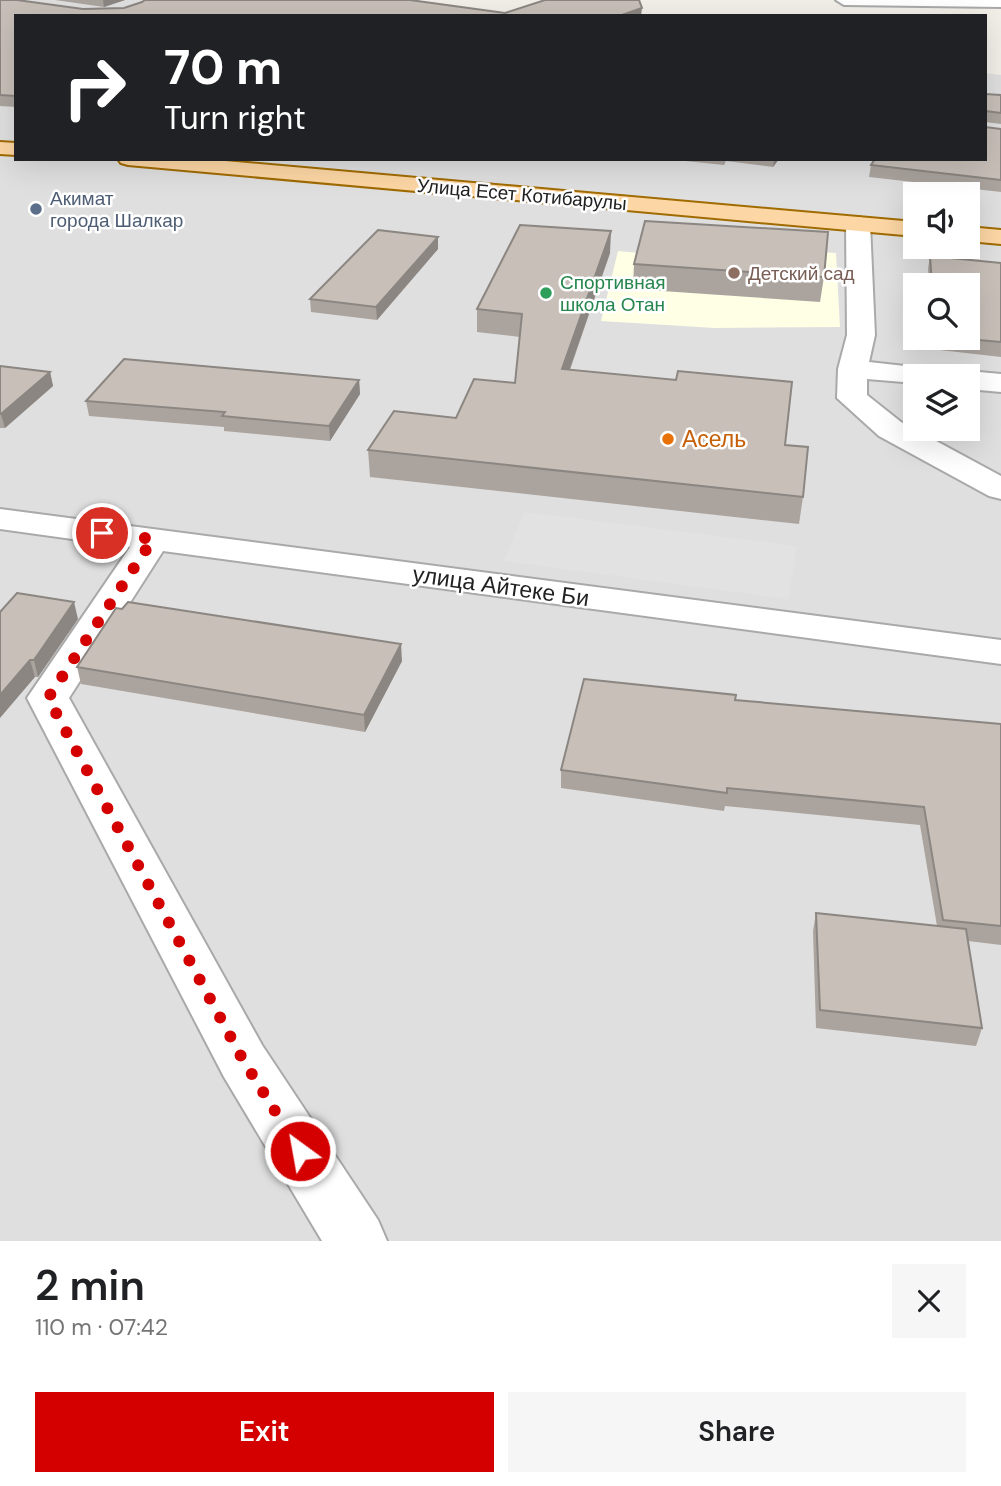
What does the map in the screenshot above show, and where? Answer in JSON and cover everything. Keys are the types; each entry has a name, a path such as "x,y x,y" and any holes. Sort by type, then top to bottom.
{"main road":[{"name":"Улица Есет Котибарулы","path":"150,161 903,228"},
{"path":"980,235 1001,237"}],"street":[{"path":"844,0 1001,2"},
{"path":"858,224 861,335 853,369 852,398 890,429 1001,489"},
{"path":"853,369 903,373"},
{"path":"980,381 1001,383"},
{"name":"улица Айтеке Би","path":"0,519 1001,652"},
{"path":"153,539 48,698 243,1060 356,1241"}],"shaded area":[{"path":"0,0 368,0 14,14 14,161 987,161 987,73 1001,75 1001,1241 0,1241"},
{"path":"653,241 836,253 840,327 715,328 601,321 618,251 651,254"},
{"path":"524,512 797,546 788,599 504,561"}],"building":[{"path":"0,0 83,9 124,8 145,0 410,0 505,13 545,0 639,0 642,8 625,14 14,14 14,96 0,95"},
{"path":"987,94 1001,95 1001,113 987,111"},
{"path":"987,127 1001,129 1001,180 871,165 874,161 987,161"},
{"path":"645,221 828,232 824,277 634,264"},
{"path":"520,225 611,231 562,369 676,380 678,371 792,382 785,445 808,447 803,497 368,450 394,411 456,418 474,379 515,383 522,314 477,309"},
{"path":"378,230 438,237 376,307 310,299"},
{"path":"930,259 1001,263 1001,342 980,340 980,273 931,273"},
{"path":"124,359 359,380 329,426 222,416 225,412 86,401"},
{"path":"0,366 50,372 1,414"},
{"path":"17,593 74,602 34,660 30,660 0,695 0,612"},
{"path":"128,602 401,644 364,715 77,667 116,608 122,609"},
{"path":"584,679 736,695 735,700 1001,724 1001,926 943,920 924,807 727,788 727,793 561,770"},
{"path":"816,913 966,929 982,1028 820,1010"}],"place":[{"name":"Акимат города Шалкар","path":"36,209"},
{"name":"Детский сад","path":"734,273"},
{"name":"Спортивная школа Отан","path":"546,293"},
{"name":"Асель","path":"668,439"}],"route":[{"path":"102,533 153,539 48,698 243,1060 300,1151"}]}
